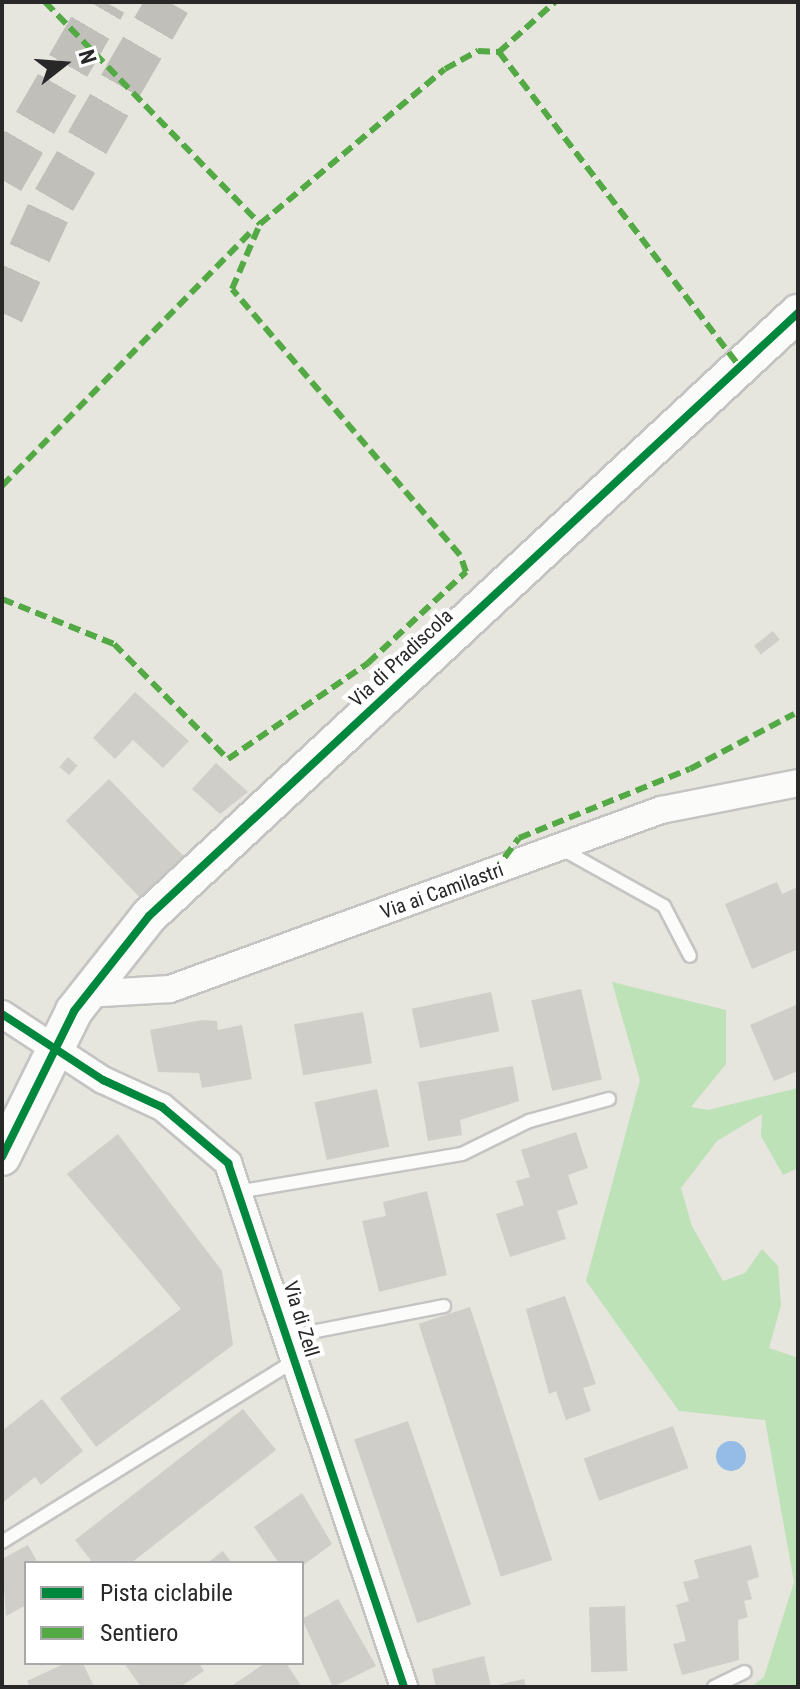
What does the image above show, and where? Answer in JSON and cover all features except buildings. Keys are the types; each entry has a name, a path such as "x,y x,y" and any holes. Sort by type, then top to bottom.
{"street":[{"name":"Via di Pradiscola","path":"2,1157 52,1050 85,994 217,850 798,313"},
{"name":"Via ai Camilastri","path":"85,994 170,989 661,810 798,783"},
{"name":"Via di Zell","path":"2,1014 52,1050 190,1127 228,1163 243,1191 404,1687"}],"lane":[{"path":"560,848 664,906 690,956"},
{"path":"243,1191 462,1154 529,1121 609,1099"},
{"name":"Via di Zell","path":"2,1542 294,1348 444,1306"},
{"path":"714,1687 745,1672"}],"green space":[{"path":"612,982 726,1010 726,1064 691,1107 708,1110 798,1088 798,1168 783,1175 761,1136 762,1114 717,1141 681,1188 692,1226 723,1281 745,1273 762,1249 778,1266 781,1305 769,1348 798,1358 798,1687 751,1687 764,1677 794,1582 765,1420 679,1411 586,1281 640,1080"}],"water":[{"path":"731,1441 742,1445 746,1456 742,1467 731,1471 720,1467 716,1456 720,1445"}],"tunnel":[{"path":"2,180 105,2"},
{"path":"2,313 54,200 169,2"}],"marked path":[{"path":"45,2 260,224 445,69 478,51 499,52 740,367"},
{"path":"499,52 555,2"},
{"path":"2,599 114,644 228,759 368,663 466,572 460,555 232,289 260,224"},
{"path":"2,486 251,232"},
{"path":"494,872 519,838 690,769 794,714"}],"cycle path":[{"path":"2,1157 74,1011 149,916 798,313"},
{"path":"2,1014 103,1080 162,1107 228,1163 404,1687"}]}
